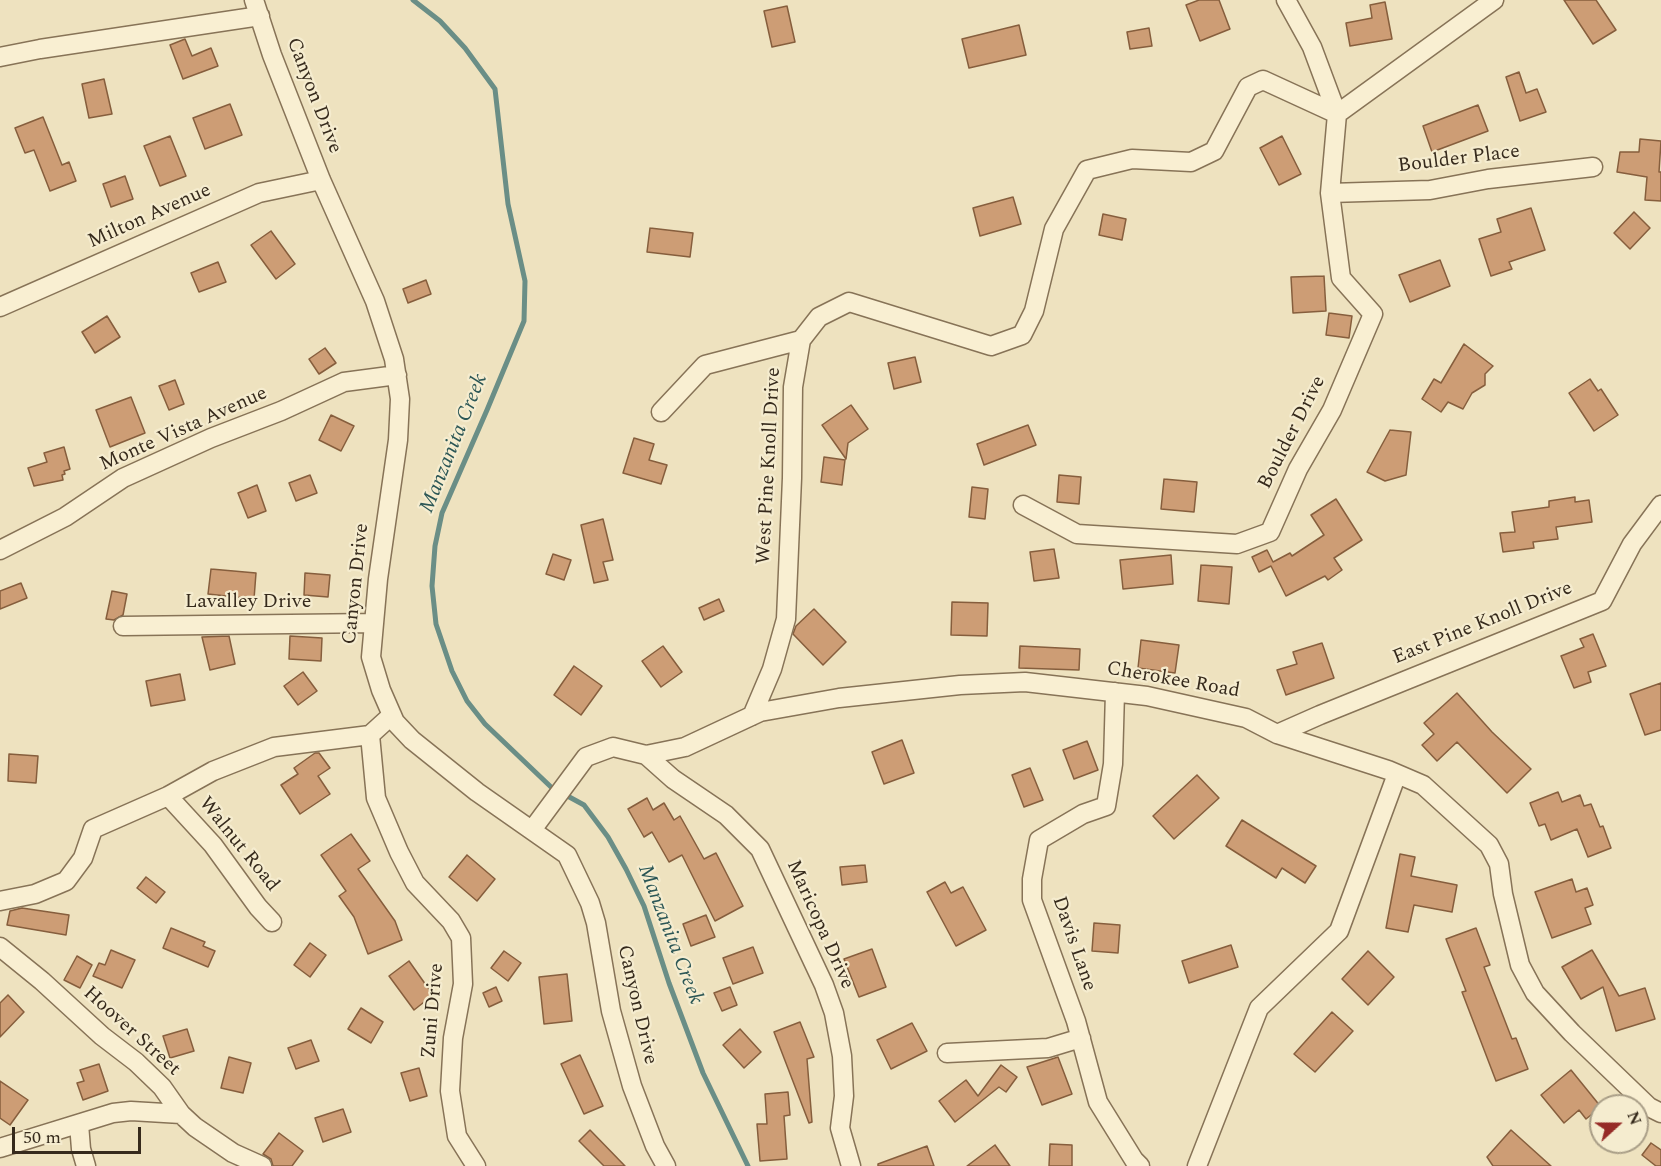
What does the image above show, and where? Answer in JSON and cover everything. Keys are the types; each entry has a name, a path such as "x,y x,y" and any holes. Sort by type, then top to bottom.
{"street":[{"path":"1286,0 1312,47 1337,114 1494,0"},
{"path":"0,57 257,8"},
{"name":"Canyon Drive","path":"257,8 272,55 321,180 375,301 397,375 400,399 398,440 378,579 371,657 381,690 395,722 412,740 477,792 567,855 590,903 596,923 611,1011 629,1076 655,1146 666,1166"},
{"name":"West Pine Knoll Drive","path":"752,716 772,669 786,619 793,387 801,340 819,317 849,302 991,346 1022,335 1034,311 1054,229 1087,170 1132,159 1191,162 1214,151 1248,87 1263,80 1337,114"},
{"name":"Boulder Drive","path":"1023,505 1077,534 1237,544 1270,532 1298,469 1332,410 1373,314 1341,278 1330,193 1337,114"},
{"name":"Boulder Place","path":"1330,193 1430,190 1488,179 1593,167"},
{"name":"Milton Avenue","path":"0,307 259,193 321,180"},
{"path":"661,412 705,365 801,340"},
{"name":"Monte Vista Avenue","path":"0,550 65,516 123,478 211,438 281,411 344,382 397,375"},
{"name":"East Pine Knoll Drive","path":"1277,734 1602,601 1632,544 1661,505"},
{"name":"Lavalley Drive","path":"123,626 374,624"},
{"name":"Cherokee Road","path":"532,830 586,757 613,747 646,755 685,747 760,712 839,698 960,685 1025,682 1147,696 1246,718 1277,734 1424,785 1490,846 1499,864 1503,894 1520,964 1535,993 1572,1033 1649,1107 1661,1113"},
{"name":"Davis Lane","path":"1115,692 1113,764 1106,806 1083,813 1039,840 1032,879 1032,900 1080,1038 1098,1102 1134,1161 1140,1166"},
{"path":"370,735 392,715"},
{"name":"Walnut Road","path":"0,901 35,894 66,881 83,858 93,829 168,796 213,771 274,747 370,735"},
{"name":"Zuni Drive","path":"370,735 376,798 399,852 415,883 451,921 461,938 463,984 453,1038 450,1091 457,1136 476,1166"},
{"name":"Maricopa Drive","path":"646,755 673,779 726,815 760,849 824,985 834,1013 842,1056 844,1096 840,1128 851,1166"},
{"path":"1197,1166 1259,1008 1339,931 1397,774"},
{"name":"Walnut Road","path":"168,796 213,845 258,907 272,922"},
{"name":"Hoover Street","path":"0,947 42,981 102,1036 136,1062 162,1087 180,1114 195,1127 235,1159 262,1166"},
{"path":"946,1053 1048,1048 1080,1038"},
{"path":"0,1148 113,1113 180,1114"},
{"path":"79,1124 81,1149 86,1166"}],"building":[{"path":"1199,0 1219,0 1230,29 1200,41 1186,5"},
{"path":"1564,0 1596,0 1616,30 1593,44"},
{"path":"1385,2 1392,39 1350,46 1346,23 1372,18 1370,5"},
{"path":"787,6 795,42 772,47 764,11"},
{"path":"1019,25 1026,55 969,68 962,39"},
{"path":"1149,28 1152,46 1130,49 1127,32"},
{"path":"185,39 192,56 211,48 218,66 183,79 170,45"},
{"path":"1519,72 1526,93 1537,89 1546,112 1520,121 1506,77"},
{"path":"104,79 112,114 89,118 82,84"},
{"path":"230,104 242,135 205,149 193,118"},
{"path":"1478,105 1488,131 1432,152 1423,126"},
{"path":"43,117 62,165 69,162 76,181 50,191 34,150 25,153 15,128"},
{"path":"170,136 186,176 160,186 144,146"},
{"path":"1282,136 1301,174 1279,185 1260,148"},
{"path":"1640,139 1661,141 1659,172 1661,172 1661,201 1645,200 1647,177 1617,172 1620,152 1639,152"},
{"path":"125,176 133,199 111,207 103,184"},
{"path":"1013,197 1021,224 980,236 973,208"},
{"path":"1531,208 1545,250 1509,262 1512,269 1491,276 1479,239 1501,232 1497,219"},
{"path":"1634,212 1650,228 1630,249 1614,233"},
{"path":"1103,214 1126,219 1122,240 1099,235"},
{"path":"650,228 693,233 690,257 647,252"},
{"path":"271,231 295,264 276,279 251,245"},
{"path":"1440,260 1450,286 1410,302 1399,275"},
{"path":"218,262 226,282 199,292 191,273"},
{"path":"1324,276 1326,311 1293,313 1291,277"},
{"path":"426,280 431,294 408,303 403,289"},
{"path":"1329,313 1352,316 1349,338 1326,335"},
{"path":"107,316 120,337 95,353 82,332"},
{"path":"1464,344 1493,366 1485,374 1485,385 1472,393 1463,409 1448,402 1441,412 1422,399 1434,379 1441,383"},
{"path":"325,348 336,363 319,374 309,359"},
{"path":"915,357 921,382 894,389 888,363"},
{"path":"1590,379 1598,391 1601,389 1618,415 1594,431 1569,393"},
{"path":"175,380 184,404 169,410 159,386"},
{"path":"131,397 145,433 110,447 96,410"},
{"path":"851,405 868,429 848,443 846,459 822,425"},
{"path":"331,415 354,426 341,451 319,440"},
{"path":"1028,425 1036,445 984,465 977,444"},
{"path":"1390,430 1411,432 1406,475 1385,481 1367,472"},
{"path":"634,438 654,444 649,460 667,465 661,484 623,473"},
{"path":"64,447 70,469 64,471 63,480 34,486 28,468 47,462 44,453"},
{"path":"824,457 845,460 842,485 821,482"},
{"path":"310,475 317,493 296,501 289,483"},
{"path":"1059,475 1081,477 1079,504 1057,502"},
{"path":"1164,479 1197,482 1194,512 1161,509"},
{"path":"257,485 266,511 248,518 238,493"},
{"path":"972,487 988,489 985,519 969,517"},
{"path":"1575,497 1575,502 1589,500 1592,522 1556,527 1558,539 1533,542 1534,548 1503,552 1500,533 1515,532 1512,512 1549,507 1549,501"},
{"path":"1336,499 1362,540 1334,558 1342,570 1328,580 1325,576 1286,596 1271,566 1259,572 1252,557 1267,550 1273,562 1290,553 1292,556 1324,535 1311,515"},
{"path":"603,519 613,560 603,562 608,580 594,583 581,525"},
{"path":"1054,549 1059,578 1034,581 1030,552"},
{"path":"553,554 571,560 564,580 546,574"},
{"path":"1171,555 1173,584 1123,589 1120,560"},
{"path":"1201,565 1232,567 1229,604 1198,601"},
{"path":"211,569 256,573 254,599 208,594"},
{"path":"305,573 330,575 328,597 304,595"},
{"path":"21,583 27,598 0,609 0,591"},
{"path":"112,591 127,594 123,615 114,620 106,619"},
{"path":"719,599 724,611 704,620 699,608"},
{"path":"952,602 988,603 987,636 951,635"},
{"path":"814,609 846,642 823,665 793,634 796,626"},
{"path":"1593,634 1606,666 1588,672 1591,682 1574,688 1561,656 1584,647 1580,639"},
{"path":"229,636 235,664 210,670 202,637"},
{"path":"290,636 322,638 321,661 289,659"},
{"path":"1141,640 1179,645 1175,673 1138,668"},
{"path":"1322,643 1334,678 1286,695 1277,670 1297,664 1293,652"},
{"path":"663,646 682,672 661,687 642,661"},
{"path":"1020,646 1080,649 1079,670 1019,668"},
{"path":"574,666 602,686 581,715 554,695"},
{"path":"303,672 317,691 298,705 284,686"},
{"path":"180,674 185,700 151,706 146,681"},
{"path":"1661,683 1661,730 1645,735 1630,694"},
{"path":"1457,693 1492,732 1531,769 1507,793 1457,742 1437,761 1422,745 1434,734 1424,723"},
{"path":"902,740 914,773 884,784 872,752"},
{"path":"1087,741 1098,770 1074,779 1063,750"},
{"path":"315,753 319,753 330,768 318,776 330,794 300,814 281,785 298,774 294,768"},
{"path":"9,754 38,756 36,783 8,781"},
{"path":"1030,768 1043,800 1024,807 1012,775"},
{"path":"1197,775 1219,798 1174,839 1153,816"},
{"path":"1558,792 1562,802 1580,795 1584,806 1591,804 1600,827 1603,826 1611,848 1588,857 1577,829 1551,840 1545,824 1539,826 1530,803"},
{"path":"647,798 653,810 664,803 674,820 680,816 704,859 716,853 743,906 715,921 682,855 669,862 652,832 644,837 628,809"},
{"path":"1242,820 1316,866 1305,883 1282,868 1276,878 1226,846"},
{"path":"351,834 370,861 358,869 395,921 402,940 368,954 354,917 339,896 346,891 321,855"},
{"path":"1400,854 1415,857 1411,876 1457,885 1452,912 1414,905 1408,932 1386,928"},
{"path":"467,855 495,879 477,901 449,877"},
{"path":"865,865 867,882 842,885 840,867"},
{"path":"146,877 165,892 156,903 137,888"},
{"path":"1572,879 1576,892 1587,888 1593,905 1585,908 1591,924 1552,938 1535,892"},
{"path":"945,882 951,893 963,887 986,930 956,946 927,892"},
{"path":"22,908 69,915 66,935 7,925 10,911"},
{"path":"706,915 715,937 691,946 683,924"},
{"path":"1094,923 1120,925 1118,953 1092,951"},
{"path":"171,928 205,942 203,946 215,951 208,967 163,948"},
{"path":"1476,928 1490,965 1484,967 1512,1039 1516,1038 1528,1069 1496,1081 1462,992 1466,991 1446,939"},
{"path":"310,943 326,955 310,977 294,965"},
{"path":"1231,945 1238,967 1189,983 1182,961"},
{"path":"753,947 763,973 733,984 723,958"},
{"path":"872,949 886,987 859,997 844,959"},
{"path":"111,950 135,960 122,988 93,976 99,963 105,965"},
{"path":"1592,950 1619,996 1645,988 1655,1019 1616,1031 1603,987 1581,999 1562,967"},
{"path":"504,951 521,963 508,981 491,968"},
{"path":"1368,951 1394,977 1368,1005 1342,979"},
{"path":"77,956 92,965 80,988 64,980"},
{"path":"409,961 433,995 414,1010 389,976"},
{"path":"567,974 572,1021 544,1024 539,977"},
{"path":"496,987 502,1001 489,1007 483,993"},
{"path":"730,987 737,1005 722,1011 714,993"},
{"path":"8,995 24,1012 0,1037 0,1003"},
{"path":"361,1008 383,1022 371,1043 348,1029"},
{"path":"1332,1012 1353,1031 1315,1072 1294,1054"},
{"path":"800,1022 814,1057 807,1059 812,1122 809,1123 774,1032"},
{"path":"912,1023 927,1051 891,1069 877,1040"},
{"path":"187,1029 194,1051 170,1058 163,1036"},
{"path":"740,1029 761,1052 744,1068 723,1045"},
{"path":"311,1040 319,1061 296,1069 288,1048"},
{"path":"580,1055 603,1106 584,1114 561,1064"},
{"path":"229,1057 251,1063 243,1093 221,1088"},
{"path":"1058,1057 1072,1094 1042,1105 1027,1067"},
{"path":"99,1064 108,1091 83,1100 77,1083 84,1081 80,1070"},
{"path":"1001,1065 1017,1077 1006,1092 999,1087 955,1122 939,1101 966,1080 978,1096"},
{"path":"419,1068 427,1096 410,1101 401,1073"},
{"path":"1571,1070 1590,1094 1589,1117 1586,1119 1579,1110 1564,1123 1541,1095"},
{"path":"0,1081 28,1100 10,1125 0,1118"},
{"path":"788,1092 790,1115 784,1116 787,1159 760,1161 757,1124 767,1124 765,1094"},
{"path":"343,1109 351,1132 323,1142 315,1118"},
{"path":"590,1130 625,1166 604,1166 579,1141"},
{"path":"1511,1130 1551,1166 1493,1166 1487,1157"},
{"path":"279,1133 303,1151 292,1166 273,1166 271,1159 263,1154"},
{"path":"1651,1143 1661,1150 1661,1166 1656,1166 1642,1155 1649,1154"},
{"path":"1050,1144 1072,1145 1072,1166 1049,1166"},
{"path":"995,1145 1010,1166 967,1166"},
{"path":"927,1146 934,1166 878,1166 878,1164"}],"waterway":[{"name":"Manzanita Creek","path":"413,0 440,21 465,48 495,89 508,204 525,281 524,321 442,513 435,546 432,586 436,624 452,671 467,701 485,724 551,787 584,805 608,837 644,906 669,983 703,1073 748,1166"}]}
